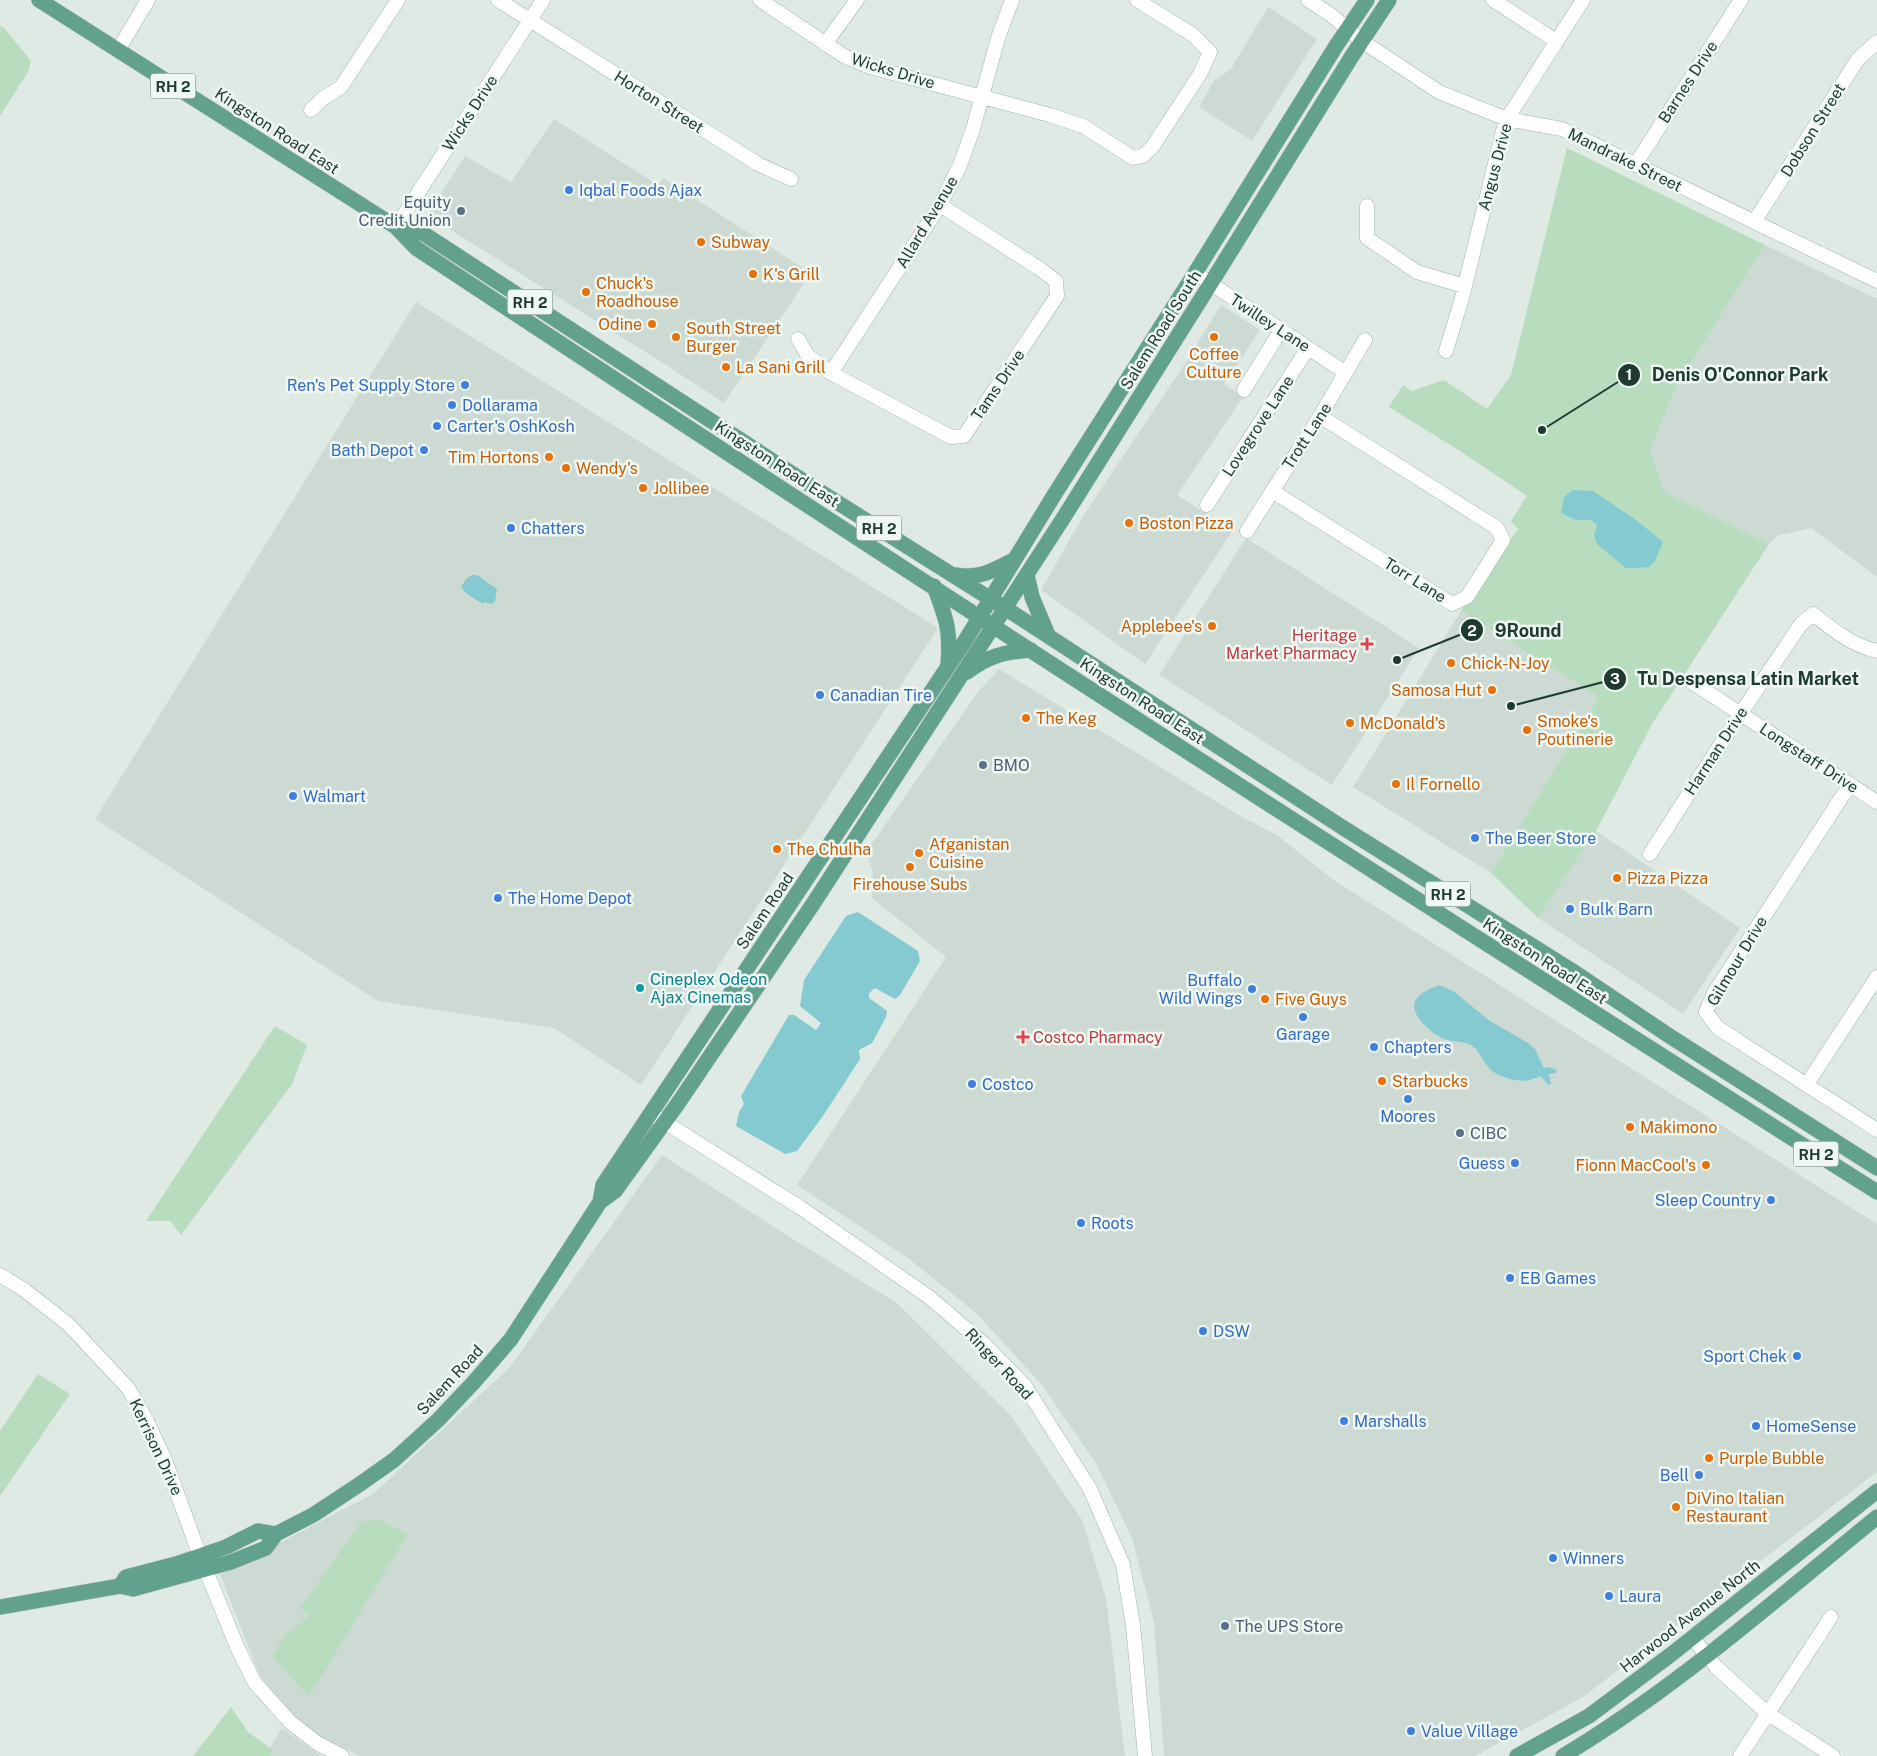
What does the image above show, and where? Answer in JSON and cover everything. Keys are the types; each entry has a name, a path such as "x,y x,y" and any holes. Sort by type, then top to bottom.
{"main road":[{"name":"Kingston Road East","path":"39,0 396,227 416,248 979,617 1877,1192"},
{"name":"Salem Road South","path":"964,641 1367,0"},
{"name":"Salem Road South","path":"960,678 1027,575 1389,0"},
{"name":"Kingston Road East","path":"396,227 421,232 805,482 1006,608 1339,825 1571,970 1679,1042 1877,1168"},
{"path":"953,575 970,577 987,573 1014,560"},
{"path":"1027,575 1032,597 1048,635"},
{"path":"934,586 946,619 950,641 948,667"},
{"name":"Salem Road","path":"600,1202 603,1184 964,641"},
{"path":"960,678 982,661 1006,652 1031,650"},
{"name":"Salem Road","path":"0,1607 120,1586 133,1589 203,1562 231,1562 266,1548 276,1534 313,1515 394,1460 438,1420 511,1339 600,1202 615,1190 664,1123 813,904 960,678"},
{"name":"Harwood Avenue North","path":"1517,1756 1589,1716 1877,1491"},
{"path":"1563,1756 1602,1732 1708,1656 1877,1518"}],"street":[{"path":"118,50 148,0"},
{"path":"311,110 322,99 341,87 398,0"},
{"name":"Horton Street","path":"498,0 758,164 791,180"},
{"name":"Wicks Drive","path":"396,227 543,0"},
{"name":"Wicks Drive","path":"760,0 844,56 870,67 982,96 1083,126 1132,158 1143,156 1153,146 1200,74 1210,52 1193,36 1137,0"},
{"path":"825,44 857,0"},
{"name":"Allard Avenue","path":"831,373 940,205 960,165 973,129 998,38 1012,0"},
{"name":"Mandrake Street","path":"1308,0 1331,15 1362,41 1439,92 1508,119 1562,129 1877,281"},
{"path":"1493,0 1556,41"},
{"name":"Angus Drive","path":"1446,350 1503,131 1508,119 1583,0"},
{"name":"Barnes Drive","path":"1635,165 1741,0"},
{"name":"Dobson Street","path":"1754,222 1858,58 1877,42"},
{"name":"Tams Drive","path":"798,339 808,356 831,373 951,438 964,436 1057,296 1056,280 940,205"},
{"path":"1367,206 1367,238 1417,272 1464,286"},
{"name":"Twilley Lane","path":"1196,273 1346,373"},
{"path":"1244,390 1281,330"},
{"name":"Trott Lane","path":"1247,531 1320,416 1365,340"},
{"name":"Lovegrove Lane","path":"1207,505 1308,348"},
{"name":"Torr Lane","path":"1272,491 1452,604 1467,597 1502,540 1496,528 1320,416"},
{"name":"Harman Drive","path":"1650,854 1801,624 1812,614 1867,649 1877,651"},
{"name":"Longstaff Drive","path":"1690,681 1849,786 1877,802"},
{"name":"Gilmour Drive","path":"1849,786 1714,993 1706,1012 1718,1028 1877,1130"},
{"path":"1807,1084 1877,978"},
{"name":"Ringer Road","path":"651,1113 801,1208 930,1297 984,1344 1025,1386 1090,1489 1123,1565 1133,1625 1145,1756"},
{"name":"Kerrison Drive","path":"0,1274 23,1289 68,1324 128,1388 146,1419 165,1460 238,1649 255,1683 290,1722 317,1743 342,1756"},
{"path":"1740,1756 1831,1617"},
{"path":"1692,1637 1737,1688 1767,1714 1833,1756"}],"shaded area":[{"path":"1268,7 1317,39 1252,141 1199,107 1214,81 1231,69"},
{"path":"554,119 658,185 663,178 811,273 724,403 427,215 465,156 511,182"},
{"path":"1765,245 1877,299 1877,577 1811,528 1779,535 1769,544 1664,492 1650,450 1677,385"},
{"path":"416,302 938,628 641,1085 554,1028 378,1001 95,819"},
{"path":"1221,305 1260,330 1224,384 1243,397 1177,495 1233,530 1145,664 1041,590 1083,516 1186,362"},
{"path":"1246,538 1419,648 1332,785 1159,675"},
{"path":"1461,611 1599,697 1491,873 1353,787"},
{"path":"999,669 1242,817 1277,835 1335,881 1877,1224 1877,1472 1583,1697 1475,1756 1164,1756 1154,1622 1132,1538 1095,1462 1042,1385 976,1313 908,1258 797,1185 946,957 872,898 873,872 866,852 978,692"},
{"path":"1596,831 1740,928 1683,1014 1538,918"},
{"path":"662,1155 897,1303 1011,1416 1082,1520 1106,1598 1125,1756 359,1756 317,1735 284,1707 259,1674 220,1574 373,1494 510,1367"},
{"path":"282,1728 321,1756 265,1756"}],"green space":[{"path":"0,26 4,28 31,61 28,72 0,116"},
{"path":"1567,148 1765,245 1677,385 1650,450 1664,492 1769,544 1652,724 1596,831 1538,918 1491,873 1599,697 1461,611 1518,529 1511,521 1527,496 1460,451 1389,407 1403,385 1412,391 1444,380 1487,409 1511,375"},
{"path":"275,1026 307,1045 292,1084 181,1235 170,1221 146,1221"},
{"path":"38,1374 70,1394 0,1496 0,1431"},
{"path":"376,1519 408,1534 309,1697 272,1656 285,1635 310,1616 300,1608 361,1522"},
{"path":"231,1707 248,1732 273,1750 269,1756 193,1756"}],"water":[{"path":"1573,490 1593,491 1636,520 1663,542 1655,561 1649,567 1626,568 1597,544 1594,536 1597,525 1591,520 1576,520 1561,513 1564,497"},
{"path":"472,575 477,575 497,589 495,602 491,604 484,602 483,604 467,594 461,587 466,579"},
{"path":"858,912 918,951 920,961 900,995 895,999 875,988 869,993 869,998 887,1011 886,1017 872,1043 859,1050 860,1059 823,1116 797,1151 785,1154 736,1126 739,1112 744,1104 741,1096 789,1015 794,1015 816,1030 821,1023 800,1006 804,980 846,916"},
{"path":"1439,985 1453,991 1490,1021 1535,1049 1544,1068 1549,1067 1557,1070 1556,1073 1549,1074 1551,1084 1548,1085 1541,1076 1520,1081 1498,1075 1490,1069 1477,1050 1471,1045 1444,1039 1431,1031 1420,1020 1414,1007 1415,1002 1422,994"}],"place":[{"name":"Iqbal Foods Ajax","path":"569,190"},
{"name":"Equity Credit Union","path":"461,211"},
{"name":"Subway","path":"701,242"},
{"name":"K's Grill","path":"753,274"},
{"name":"Chuck's Roadhouse","path":"586,292"},
{"name":"Odine","path":"652,324"},
{"name":"South Street Burger","path":"676,337"},
{"name":"Coffee Culture","path":"1214,337"},
{"name":"La Sani Grill","path":"726,367"},
{"name":"Ren's Pet Supply Store","path":"465,385"},
{"name":"Dollarama","path":"452,405"},
{"name":"Carter's OshKosh","path":"437,426"},
{"name":"Denis O'Connor Park","path":"1542,430"},
{"name":"Bath Depot","path":"424,450"},
{"name":"Tim Hortons","path":"549,457"},
{"name":"Wendy's","path":"566,468"},
{"name":"Jollibee","path":"643,488"},
{"name":"Boston Pizza","path":"1129,523"},
{"name":"Chatters","path":"511,528"},
{"name":"Applebee's","path":"1212,626"},
{"name":"Heritage Market Pharmacy","path":"1367,644"},
{"name":"9Round","path":"1397,660"},
{"name":"Chick-N-Joy","path":"1451,663"},
{"name":"Samosa Hut","path":"1492,690"},
{"name":"Canadian Tire","path":"820,695"},
{"name":"Tu Despensa Latin Market","path":"1511,706"},
{"name":"The Keg","path":"1026,718"},
{"name":"McDonald's","path":"1350,723"},
{"name":"Smoke's Poutinerie","path":"1527,730"},
{"name":"BMO","path":"983,765"},
{"name":"Il Fornello","path":"1396,784"},
{"name":"Walmart","path":"293,796"},
{"name":"The Beer Store","path":"1475,838"},
{"name":"The Chulha","path":"777,849"},
{"name":"Afganistan Cuisine","path":"919,853"},
{"name":"Firehouse Subs","path":"910,867"},
{"name":"Pizza Pizza","path":"1617,878"},
{"name":"The Home Depot","path":"498,898"},
{"name":"Bulk Barn","path":"1570,909"},
{"name":"Cineplex Odeon Ajax Cinemas","path":"640,988"},
{"name":"Buffalo Wild Wings","path":"1252,989"},
{"name":"Five Guys","path":"1265,999"},
{"name":"Garage","path":"1303,1017"},
{"name":"Costco Pharmacy","path":"1023,1037"},
{"name":"Chapters","path":"1374,1047"},
{"name":"Starbucks","path":"1382,1081"},
{"name":"Costco","path":"972,1084"},
{"name":"Moores","path":"1408,1099"},
{"name":"Makimono","path":"1630,1127"},
{"name":"CIBC","path":"1460,1133"},
{"name":"Guess","path":"1515,1163"},
{"name":"Fionn MacCool's","path":"1706,1165"},
{"name":"Sleep Country","path":"1771,1200"},
{"name":"Roots","path":"1081,1223"},
{"name":"EB Games","path":"1510,1278"},
{"name":"DSW","path":"1203,1331"},
{"name":"Sport Chek","path":"1797,1356"},
{"name":"Marshalls","path":"1344,1421"},
{"name":"HomeSense","path":"1756,1426"},
{"name":"Purple Bubble","path":"1709,1458"},
{"name":"Bell","path":"1699,1475"},
{"name":"DiVino Italian Restaurant","path":"1676,1507"},
{"name":"Winners","path":"1553,1558"},
{"name":"Laura","path":"1609,1596"},
{"name":"The UPS Store","path":"1225,1626"},
{"name":"Value Village","path":"1411,1731"}]}
